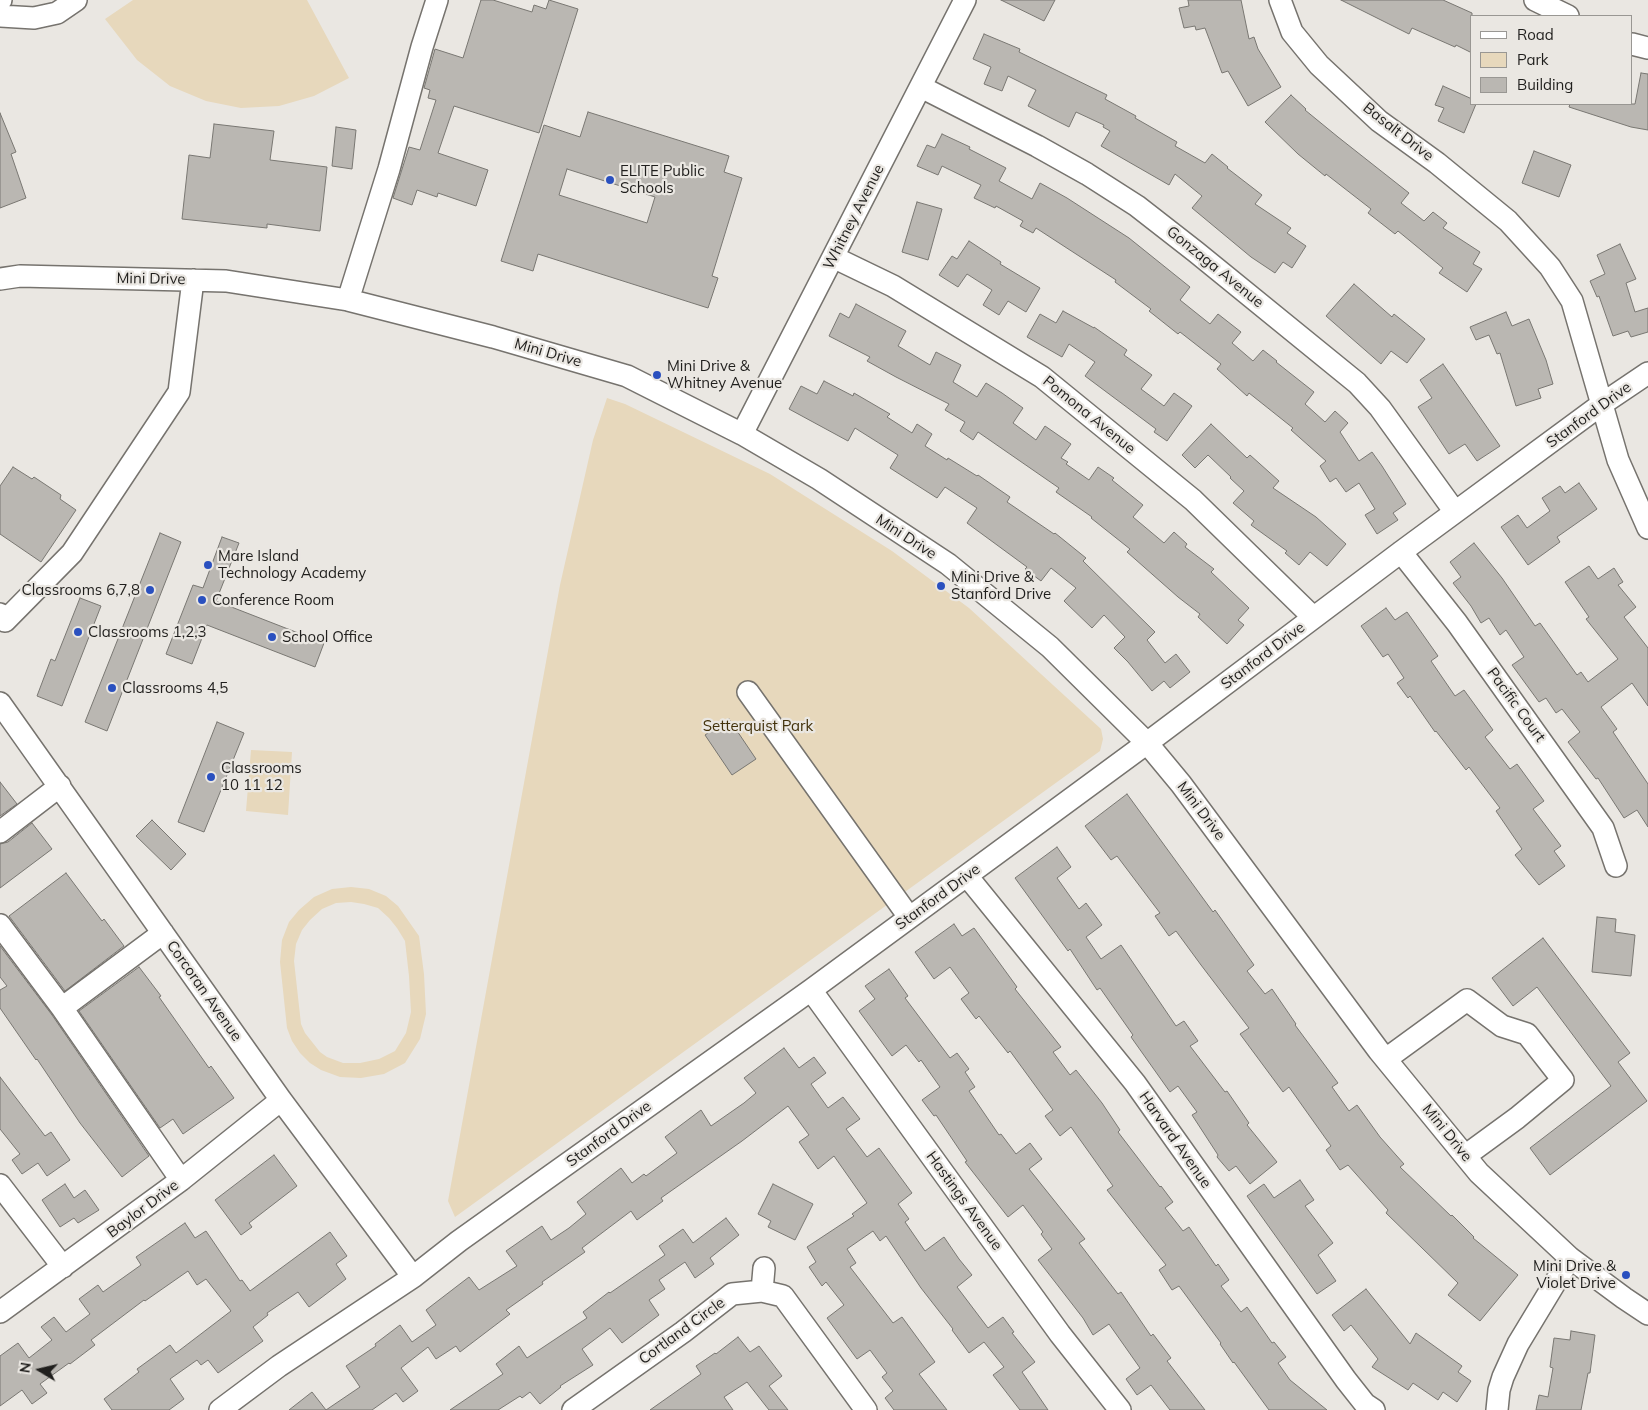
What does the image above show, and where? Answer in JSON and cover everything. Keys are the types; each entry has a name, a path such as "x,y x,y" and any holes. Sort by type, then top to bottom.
{"street":[{"path":"0,16 34,18 57,13 76,0"},
{"path":"348,300 389,169 422,47 437,0"},
{"name":"Whitney Avenue","path":"742,434 965,0"},
{"name":"Basalt Drive","path":"1280,0 1292,32 1319,65 1379,121 1508,220 1550,267 1572,301 1618,460 1648,528"},
{"path":"1535,0 1566,15"},
{"path":"1633,44 1648,48"},
{"name":"Gonzaga Avenue","path":"921,87 1088,174 1138,206 1196,252 1357,383 1380,408 1455,512"},
{"name":"Pomona Avenue","path":"833,257 893,286 1042,377 1193,500 1313,617"},
{"name":"Mini Drive","path":"0,279 20,276 226,281 348,300 493,337 627,376 742,434 819,479 948,564 1050,647 1147,743 1181,784 1386,1059 1479,1173 1570,1258 1648,1314"},
{"path":"0,614 5,621 72,553 179,392 193,280"},
{"name":"Stanford Drive","path":"220,1410 279,1366 413,1277 466,1236 811,990 1147,743 1455,512 1602,404 1648,373"},
{"name":"Pacific Court","path":"1401,552 1457,623 1603,828 1616,866"},
{"path":"748,692 909,917"},
{"name":"Corcoran Avenue","path":"0,703 281,1100 413,1277"},
{"path":"0,832 60,786"},
{"name":"Harvard Avenue","path":"967,876 1135,1083 1346,1380 1365,1404 1374,1410"},
{"path":"0,925 62,1008 181,1180"},
{"path":"62,1008 163,933"},
{"name":"Hastings Avenue","path":"811,990 1060,1334 1120,1410"},
{"path":"1386,1059 1466,1000 1502,1026 1527,1034 1563,1080 1517,1118 1465,1156"},
{"name":"Baylor Drive","path":"0,1312 181,1180 281,1100"},
{"path":"0,1185 64,1267"},
{"path":"1497,1410 1499,1390 1503,1377 1518,1344 1570,1258"},
{"path":"762,1291 764,1268"},
{"name":"Cortland Circle","path":"573,1410 683,1332 732,1294 762,1291 783,1296 866,1410"}],"green space":[{"path":"133,0 307,0 349,78 314,96 279,106 241,108 206,101 170,86 137,60 105,19"},
{"name":"Setterquist Park","path":"607,398 625,404 770,474 892,551 969,608 1101,729 1103,739 1100,751 455,1217 448,1201 560,585 593,440"},
{"path":"251,750 292,752 288,815 246,811"},
{"path":"351,887 369,889 386,896 398,906 419,936 424,974 426,1014 420,1039 405,1063 384,1074 361,1078 340,1077 321,1070 300,1053 292,1041 287,1028 280,962 282,940 289,922 299,910 314,897 332,889","holes":["351,902 378,908 389,918 405,941 411,1012 406,1033 395,1051 379,1059 360,1063 343,1063 320,1052 305,1033 301,1024 294,961 296,944 302,930 322,909 336,903"]}],"building":[{"path":"481,0 493,0 532,12 534,5 546,9 549,0 578,9 539,133 454,106 438,153 488,170 476,206 438,193 437,197 417,190 412,205 393,198 409,147 420,150 436,100 428,98 430,90 424,88 435,49 463,58"},
{"path":"1001,0 1055,0 1044,21"},
{"path":"1188,0 1241,0 1249,39 1254,37 1258,49 1281,87 1248,106 1228,71 1222,73 1205,28 1196,30 1195,26 1184,28 1179,8 1189,6"},
{"path":"1341,0 1443,0 1472,13 1470,15 1470,52 1412,28 1409,34"},
{"path":"984,34 1020,49 1019,52 1107,95 1105,99 1177,142 1175,146 1205,163 1212,154 1262,195 1255,204 1291,228 1287,233 1306,246 1292,268 1283,262 1275,273 1251,257 1192,208 1202,196 1175,174 1169,185 1101,146 1110,131 1103,127 1104,125 1076,112 1069,127 1051,118 1028,106 1036,90 1008,76 1002,91 984,84 991,67 973,59"},
{"path":"1641,73 1648,74 1648,130 1631,127 1569,107 1570,105 1635,104"},
{"path":"1443,86 1470,98 1470,105 1476,105 1464,133 1438,121 1444,108 1435,105"},
{"path":"1291,95 1305,110 1409,193 1401,203 1424,221 1433,212 1447,223 1443,228 1480,252 1473,264 1482,269 1467,292 1439,273 1443,268 1398,231 1395,234 1368,213 1371,209 1298,154 1265,122"},
{"path":"588,112 729,156 724,172 742,178 712,276 718,278 708,308 538,254 533,271 501,261 544,125 580,137","holes":["567,169 655,197 647,223 559,195"]},
{"path":"0,113 16,152 11,154 26,198 0,208"},
{"path":"214,124 274,131 270,160 327,167 320,231 267,224 267,228 182,219 189,155 210,158"},
{"path":"336,127 356,130 352,169 332,166"},
{"path":"942,134 970,147 969,149 1006,168 999,181 1032,199 1040,183 1067,198 1129,238 1190,287 1180,300 1210,324 1218,314 1241,332 1232,343 1253,361 1263,350 1314,392 1305,404 1325,422 1335,411 1348,423 1340,432 1359,461 1372,452 1406,504 1393,513 1398,520 1377,534 1365,515 1375,509 1359,483 1346,492 1336,478 1330,482 1320,466 1326,461 1291,430 1293,428 1249,393 1247,396 1217,369 1221,364 1149,311 1151,309 1115,282 1116,280 1036,228 1033,233 1020,226 1023,221 996,206 995,208 974,198 981,185 942,166 938,175 917,166 927,145 935,148"},
{"path":"1534,151 1571,165 1559,197 1522,183"},
{"path":"917,202 942,209 928,260 902,252"},
{"path":"969,241 1001,262 1000,264 1040,288 1026,312 1008,301 999,315 983,305 992,290 967,274 958,287 939,275 952,256 957,259"},
{"path":"1620,244 1636,279 1626,283 1635,312 1648,308 1648,332 1631,337 1628,331 1613,336 1599,296 1597,297 1590,281 1605,274 1597,255"},
{"path":"1354,284 1392,317 1394,314 1425,339 1407,363 1391,351 1381,364 1326,316"},
{"path":"856,304 906,331 898,346 930,365 936,352 961,365 953,382 977,397 986,383 1023,408 1013,423 1036,440 1045,426 1071,444 1061,458 1068,462 1066,464 1089,480 1098,467 1114,478 1112,480 1143,505 1133,517 1164,543 1174,532 1187,544 1185,547 1214,569 1211,572 1249,608 1238,620 1244,625 1227,644 1198,617 1200,614 1127,552 1130,549 1092,517 1056,492 1059,488 978,432 973,440 960,431 965,422 945,410 949,404 867,361 870,357 829,336 840,313 849,318"},
{"path":"1063,311 1094,327 1127,350 1124,355 1152,375 1141,389 1164,406 1174,393 1192,406 1167,441 1154,432 1156,429 1085,376 1095,362 1069,344 1062,357 1027,337 1040,314 1056,323"},
{"path":"1506,312 1512,326 1529,319 1546,360 1553,384 1538,389 1541,398 1516,406 1500,353 1497,354 1489,335 1476,340 1470,327"},
{"path":"1443,364 1500,446 1477,461 1465,444 1449,454 1418,407 1432,398 1420,380"},
{"path":"824,381 853,396 854,393 890,414 887,417 912,433 917,424 932,434 925,446 947,460 948,458 978,475 1010,497 1007,502 1055,533 1086,558 1083,561 1155,632 1147,640 1165,663 1176,654 1190,672 1170,688 1164,681 1152,691 1114,648 1125,637 1104,615 1092,628 1064,601 1076,588 1051,568 1041,581 1025,569 1027,567 967,523 977,508 945,487 937,498 890,468 898,455 855,428 848,441 789,409 801,386 817,394"},
{"path":"1211,424 1247,458 1250,455 1279,481 1273,488 1316,517 1346,544 1327,566 1310,552 1299,565 1285,553 1287,551 1251,525 1254,521 1233,503 1244,491 1208,455 1195,468 1182,455"},
{"path":"13,467 32,479 34,477 61,495 60,499 76,510 41,562 0,534 0,486"},
{"path":"1579,483 1597,509 1557,537 1560,542 1528,565 1501,527 1518,515 1527,528 1550,511 1542,498 1560,486 1565,493"},
{"path":"160,533 181,542 107,731 85,722"},
{"path":"222,537 239,543 216,601 324,643 315,667 207,625 192,664 166,654 193,585 203,588"},
{"path":"1474,543 1502,578 1535,626 1540,623 1577,675 1581,672 1588,682 1618,659 1586,619 1589,617 1565,582 1589,566 1598,579 1614,568 1623,582 1618,585 1636,607 1624,617 1648,648 1648,706 1632,683 1601,707 1617,729 1613,732 1648,784 1648,827 1637,810 1624,818 1598,778 1596,779 1568,742 1580,732 1562,709 1556,713 1546,698 1539,702 1512,665 1524,657 1506,630 1500,635 1489,618 1481,623 1471,606 1453,583 1461,577 1450,562"},
{"name":"Classrooms 1,2,3","path":"80,598 101,606 62,706 37,696 51,659 55,661"},
{"path":"1386,608 1395,620 1407,612 1438,656 1431,661 1455,696 1464,690 1493,730 1485,737 1510,769 1517,764 1544,801 1533,809 1561,846 1554,851 1565,866 1539,885 1515,855 1522,849 1496,811 1500,808 1469,767 1466,770 1435,732 1410,696 1408,698 1397,683 1404,678 1388,654 1383,657 1361,626"},
{"path":"729,719 756,759 732,775 705,735"},
{"name":"Classrooms 10 11 12","path":"217,722 244,733 204,832 178,822"},
{"path":"0,782 17,804 0,816"},
{"path":"1127,794 1254,965 1247,971 1265,994 1272,989 1295,1025 1338,1083 1332,1087 1349,1111 1357,1105 1380,1137 1404,1164 1400,1167 1452,1215 1473,1238 1518,1275 1480,1321 1448,1295 1458,1283 1386,1213 1388,1210 1348,1165 1340,1170 1326,1150 1331,1146 1289,1087 1283,1092 1240,1034 1249,1028 1176,931 1169,936 1155,916 1160,913 1117,856 1111,860 1085,826"},
{"path":"152,820 186,854 171,870 136,836"},
{"path":"32,823 52,849 0,888 0,844 8,842"},
{"path":"1057,847 1071,867 1057,878 1079,909 1086,903 1102,925 1086,937 1101,959 1121,945 1176,1026 1184,1021 1198,1041 1190,1046 1225,1092 1227,1091 1249,1123 1247,1125 1277,1162 1250,1184 1236,1166 1229,1171 1217,1157 1218,1155 1192,1115 1197,1112 1178,1086 1170,1092 1131,1037 1133,1035 1100,988 1097,990 1070,949 1068,951 1015,878"},
{"path":"66,873 102,921 104,919 124,946 65,991 9,916"},
{"path":"1597,917 1616,919 1615,932 1635,935 1631,976 1592,972"},
{"path":"954,924 962,936 974,928 1017,987 1015,989 1061,1047 1053,1052 1070,1075 1076,1070 1102,1103 1120,1130 1118,1132 1173,1202 1165,1208 1183,1231 1189,1227 1216,1266 1218,1264 1229,1280 1221,1286 1241,1312 1247,1307 1272,1343 1274,1342 1286,1357 1278,1363 1290,1380 1327,1410 1269,1410 1233,1363 1221,1343 1179,1286 1172,1290 1159,1270 1166,1265 1107,1190 1113,1186 1071,1127 1060,1136 1045,1116 1053,1110 1010,1051 1008,1053 979,1016 976,1019 961,999 969,993 950,967 934,979 915,952"},
{"path":"1543,938 1630,1053 1618,1062 1647,1101 1550,1175 1530,1148 1611,1086 1537,987 1513,1006 1492,978"},
{"path":"0,946 52,1015 149,1156 122,1177 80,1123 0,1008 0,990 7,986 0,977"},
{"path":"139,967 161,996 159,997 209,1068 211,1066 234,1098 183,1134 173,1119 160,1128 79,1011"},
{"path":"889,969 908,996 905,998 950,1058 957,1053 969,1069 965,1072 975,1087 969,1091 999,1135 1001,1134 1016,1154 1030,1143 1042,1159 1029,1169 1085,1239 1079,1243 1118,1294 1121,1292 1151,1336 1153,1334 1171,1358 1167,1361 1205,1410 1170,1410 1151,1385 1137,1395 1126,1379 1140,1368 1109,1324 1093,1335 1083,1318 1038,1260 1052,1249 1041,1234 1043,1232 1023,1205 1008,1217 965,1162 967,1161 936,1115 934,1116 922,1100 940,1087 921,1060 919,1062 906,1045 892,1056 859,1011 875,999 865,986"},
{"path":"784,1048 799,1068 814,1057 826,1073 811,1084 828,1108 843,1097 860,1119 846,1129 867,1157 879,1148 912,1193 898,1204 909,1219 905,1222 925,1251 944,1237 972,1275 957,1287 988,1328 1003,1317 1014,1332 1012,1333 1035,1362 1022,1372 1048,1410 1020,1410 993,1375 1004,1367 984,1342 969,1353 921,1288 886,1236 880,1241 873,1231 847,1249 856,1263 850,1267 893,1323 902,1317 935,1362 919,1374 947,1410 894,1410 885,1398 893,1391 882,1377 887,1373 870,1350 857,1359 827,1318 844,1305 826,1282 822,1286 809,1267 816,1262 807,1247 854,1216 852,1214 867,1203 834,1156 818,1169 799,1142 809,1135 788,1106 661,1198 663,1201 637,1220 631,1211 582,1248 585,1252 506,1310 510,1314 460,1352 456,1346 436,1359 428,1347 401,1368 418,1391 403,1402 396,1393 372,1410 326,1410 360,1387 346,1366 376,1346 375,1344 400,1325 412,1342 436,1325 426,1310 469,1277 479,1290 517,1266 506,1251 542,1226 551,1240 569,1228 586,1214 577,1202 621,1168 632,1183 644,1174 646,1176 677,1153 665,1137 701,1110 711,1126 744,1103 756,1093 744,1078"},
{"path":"0,1077 45,1136 51,1132 70,1160 47,1176 38,1163 22,1174 12,1160 20,1154 0,1129"},
{"path":"274,1155 297,1186 249,1223 252,1227 241,1235 215,1200"},
{"path":"1300,1180 1314,1200 1305,1206 1333,1243 1318,1255 1336,1281 1317,1294 1247,1196 1264,1184 1274,1198"},
{"path":"65,1184 74,1198 85,1190 99,1210 78,1223 74,1218 60,1227 42,1200"},
{"path":"773,1184 813,1204 795,1240 768,1227 771,1221 758,1214"},
{"path":"726,1218 739,1235 710,1258 714,1264 695,1278 685,1262 659,1280 665,1289 649,1300 659,1315 622,1343 610,1328 582,1349 593,1365 560,1386 540,1404 530,1392 498,1410 450,1410 503,1374 496,1364 519,1346 527,1358 587,1318 583,1312 609,1292 665,1255 659,1246 683,1229 693,1243"},
{"path":"185,1223 195,1238 206,1231 240,1281 242,1280 250,1291 330,1232 347,1256 336,1264 346,1279 309,1307 298,1292 267,1313 268,1315 253,1327 263,1341 218,1373 208,1360 201,1365 197,1360 170,1379 184,1399 169,1410 112,1410 104,1399 139,1372 137,1369 170,1345 176,1353 231,1311 206,1279 197,1285 188,1271 144,1300 91,1340 95,1345 40,1384 47,1393 32,1404 22,1390 0,1406 0,1356 18,1343 29,1358 52,1340 41,1327 54,1317 66,1332 90,1314 79,1299 98,1285 103,1292 141,1265 136,1257"},
{"path":"1366,1289 1410,1344 1416,1333 1462,1366 1458,1372 1471,1381 1457,1402 1443,1392 1438,1400 1413,1383 1408,1390 1372,1367 1378,1359 1351,1325 1344,1331 1332,1315"},
{"path":"1571,1331 1595,1335 1590,1373 1588,1373 1581,1410 1536,1410 1539,1395 1548,1397 1553,1368 1550,1367 1554,1338 1570,1340"},
{"path":"738,1337 750,1352 759,1346 782,1376 769,1386 788,1410 769,1410 747,1382 724,1397 733,1410 650,1410 701,1374 696,1366"},
{"path":"312,1392 326,1410 289,1410"}],"place":[{"name":"ELITE Public Schools","path":"610,180"},
{"name":"Mini Drive & Whitney Avenue","path":"657,375"},
{"name":"Mare Island Technology Academy","path":"208,565"},
{"name":"Mini Drive & Stanford Drive","path":"941,586"},
{"name":"Classrooms 6,7,8","path":"150,590"},
{"name":"Conference Room","path":"202,600"},
{"name":"Classrooms 1,2,3","path":"78,632"},
{"name":"School Office","path":"272,637"},
{"name":"Classrooms 4,5","path":"112,688"},
{"name":"Classrooms 10 11 12","path":"211,777"},
{"name":"Mini Drive & Violet Drive","path":"1626,1275"}]}
